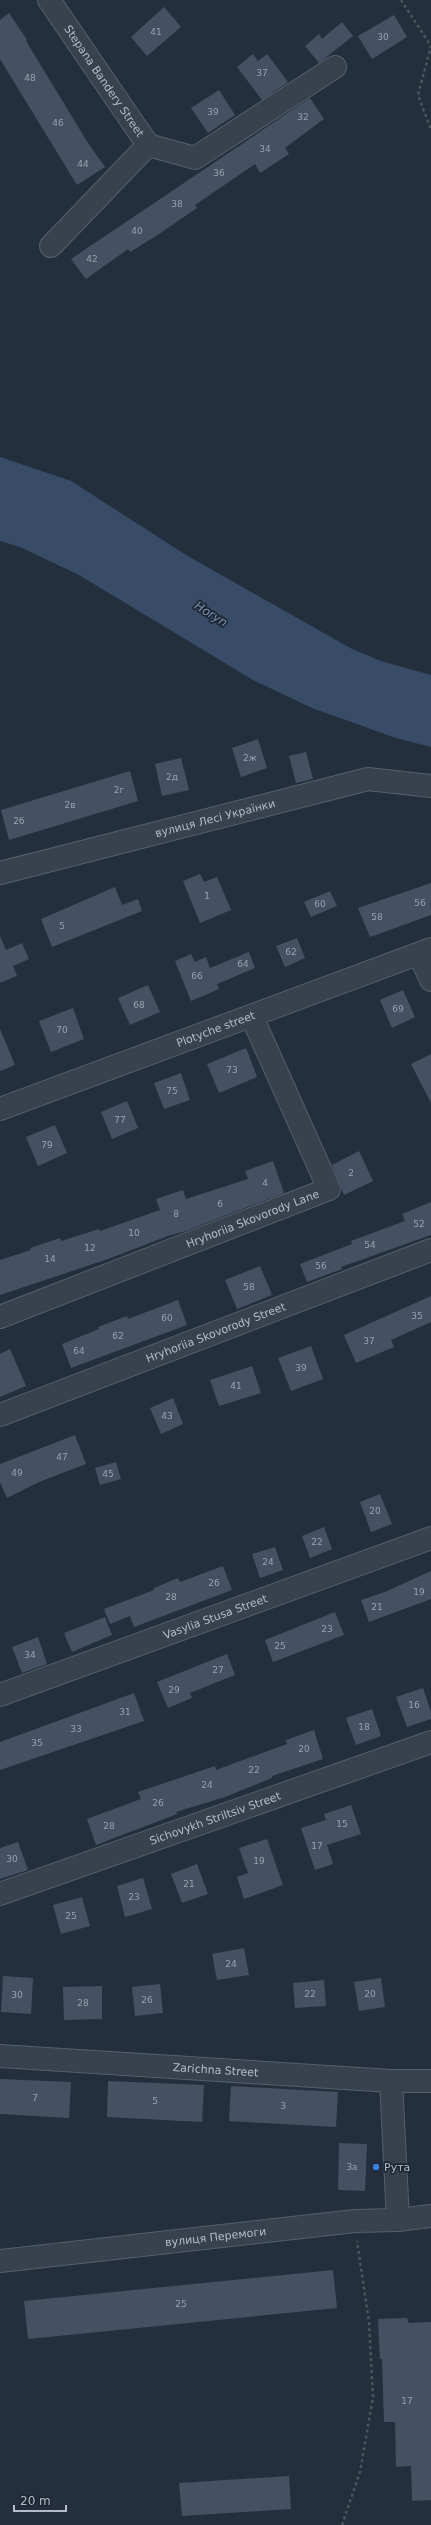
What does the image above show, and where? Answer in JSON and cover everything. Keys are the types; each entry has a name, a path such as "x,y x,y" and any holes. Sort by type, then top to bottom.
{"street":[{"name":"Stepana Bandery Street","path":"49,0 148,145 51,246"},
{"path":"148,145 195,158 335,67"},
{"name":"вулиця Лесі Українки","path":"0,874 368,779 431,786"},
{"path":"425,951 431,980"},
{"name":"Plotyche street","path":"0,1110 425,951"},
{"name":"Hryhoriia Skovorody Lane","path":"0,1317 330,1189 252,1016"},
{"name":"Hryhoriia Skovorody Street","path":"0,1415 431,1250"},
{"name":"Vasylia Stusa Street","path":"0,1695 431,1538"},
{"name":"Sichovykh Striltsiv Street","path":"0,1894 431,1742"},
{"name":"Zarichna Street","path":"0,2056 391,2081 431,2081"},
{"path":"391,2081 398,2220"},
{"name":"вулиця Перемоги","path":"0,2261 355,2221 398,2220 431,2216"}],"path":[{"path":"401,0 431,46 418,94 431,130"},
{"path":"342,2525 360,2472 373,2397 369,2322 355,2221"}],"water":[{"name":"Horyn","path":"0,457 71,481 186,555 352,649 381,661 431,675 431,747 396,738 312,708 253,680 79,575 20,547 0,541"}],"building":[{"path":"164,7 181,27 147,56 131,37"},
{"path":"9,13 27,40 26,41 88,143 105,167 77,185 0,59 0,20"},
{"path":"394,15 407,37 372,59 358,36"},
{"path":"342,22 353,36 319,63 305,46 319,34 322,39"},
{"path":"253,54 258,61 267,54 288,82 262,100 237,67"},
{"path":"219,90 235,115 208,133 191,108"},
{"path":"310,98 324,119 285,148 289,154 260,173 255,164 195,205 197,208 159,234 130,252 128,249 86,279 71,259"},
{"path":"258,739 267,768 241,777 232,748"},
{"path":"306,752 313,779 296,783 289,756"},
{"path":"181,758 189,790 162,796 155,764"},
{"path":"130,771 138,801 9,840 1,810"},
{"path":"200,874 204,882 217,877 231,910 200,923 183,881"},
{"path":"431,883 431,915 370,937 358,908"},
{"path":"115,887 122,905 138,899 142,911 52,947 41,919"},
{"path":"330,891 337,906 311,917 304,902"},
{"path":"0,936 6,950 22,943 29,959 13,966 17,976 0,983"},
{"path":"297,938 305,958 285,967 276,946"},
{"path":"249,952 255,968 217,984 219,989 191,1001 175,961 191,954 195,962 206,957 210,968"},
{"path":"148,985 160,1012 130,1025 118,998"},
{"path":"403,990 415,1017 392,1028 380,1000"},
{"path":"73,1008 84,1039 51,1052 39,1021"},
{"path":"0,1029 15,1065 0,1071"},
{"path":"246,1048 257,1077 219,1093 207,1064"},
{"path":"431,1054 431,1103 411,1064"},
{"path":"181,1073 190,1100 164,1109 154,1083"},
{"path":"127,1101 138,1128 112,1139 101,1112"},
{"path":"55,1125 67,1153 38,1166 26,1137"},
{"path":"359,1151 373,1181 344,1195 332,1165"},
{"path":"273,1161 284,1193 186,1231 0,1295 0,1260 31,1250 30,1248 60,1238 61,1241 99,1229 100,1231 160,1210 156,1199 183,1190 186,1199 248,1179 245,1171"},
{"path":"431,1202 431,1235 341,1267 342,1269 307,1282 300,1264 352,1244 351,1241 405,1221 402,1214"},
{"path":"260,1266 272,1295 237,1309 225,1280"},
{"path":"431,1296 431,1322 391,1340 394,1347 356,1363 344,1335"},
{"path":"178,1300 187,1325 71,1368 62,1344 99,1329 98,1327 127,1316 128,1319"},
{"path":"311,1346 323,1379 291,1391 278,1358"},
{"path":"10,1349 26,1386 0,1397 0,1354"},
{"path":"252,1366 261,1393 219,1406 210,1380"},
{"path":"173,1398 183,1424 161,1434 150,1408"},
{"path":"75,1435 86,1464 39,1482 7,1498 0,1482 0,1464"},
{"path":"116,1462 121,1479 100,1485 95,1468"},
{"path":"380,1494 392,1524 371,1532 360,1502"},
{"path":"324,1527 332,1549 310,1558 302,1536"},
{"path":"275,1547 283,1570 260,1578 252,1554"},
{"path":"223,1566 232,1590 134,1627 130,1616 110,1624 104,1609 154,1590 154,1588 178,1578 180,1582"},
{"path":"431,1571 431,1599 369,1622 361,1600 385,1592"},
{"path":"335,1612 344,1635 273,1662 265,1640"},
{"path":"105,1617 112,1635 72,1652 64,1633"},
{"path":"38,1637 47,1664 22,1673 12,1647"},
{"path":"227,1654 235,1675 190,1693 192,1698 168,1708 157,1682"},
{"path":"423,1688 431,1712 431,1719 407,1727 396,1697"},
{"path":"134,1693 144,1721 0,1770 0,1742"},
{"path":"372,1709 381,1736 356,1745 346,1718"},
{"path":"314,1730 323,1759 272,1776 272,1778 225,1797 176,1812 177,1814 96,1845 87,1819 141,1799 138,1792 215,1766 216,1770 287,1744 286,1740"},
{"path":"351,1805 361,1834 327,1845 333,1864 315,1870 301,1828 326,1820 324,1814"},
{"path":"267,1839 283,1885 244,1899 237,1877 248,1873 239,1848"},
{"path":"18,1842 28,1870 0,1879 0,1848"},
{"path":"197,1864 208,1894 182,1903 171,1874"},
{"path":"143,1878 152,1909 125,1917 117,1886"},
{"path":"82,1897 90,1926 61,1934 53,1905"},
{"path":"244,1948 249,1975 217,1980 212,1954"},
{"path":"3,1976 33,1978 31,2014 1,2012"},
{"path":"381,1978 385,2007 359,2011 354,1982"},
{"path":"324,1980 326,2006 295,2008 293,1983"},
{"path":"160,1984 163,2013 135,2016 132,1987"},
{"path":"102,1986 102,2019 64,2020 63,1987"},
{"path":"0,2079 71,2082 69,2118 0,2114"},
{"path":"108,2081 204,2085 202,2122 107,2117"},
{"path":"231,2086 338,2092 336,2127 229,2121"},
{"path":"339,2143 367,2144 365,2191 338,2190"},
{"path":"333,2270 337,2308 28,2339 24,2301"},
{"path":"407,2318 409,2323 431,2322 431,2500 412,2501 411,2466 396,2467 395,2422 384,2422 382,2359 380,2359 378,2319"},
{"path":"289,2476 291,2509 182,2516 179,2483"}],"place":[{"name":"Рута","path":"376,2167"}]}
